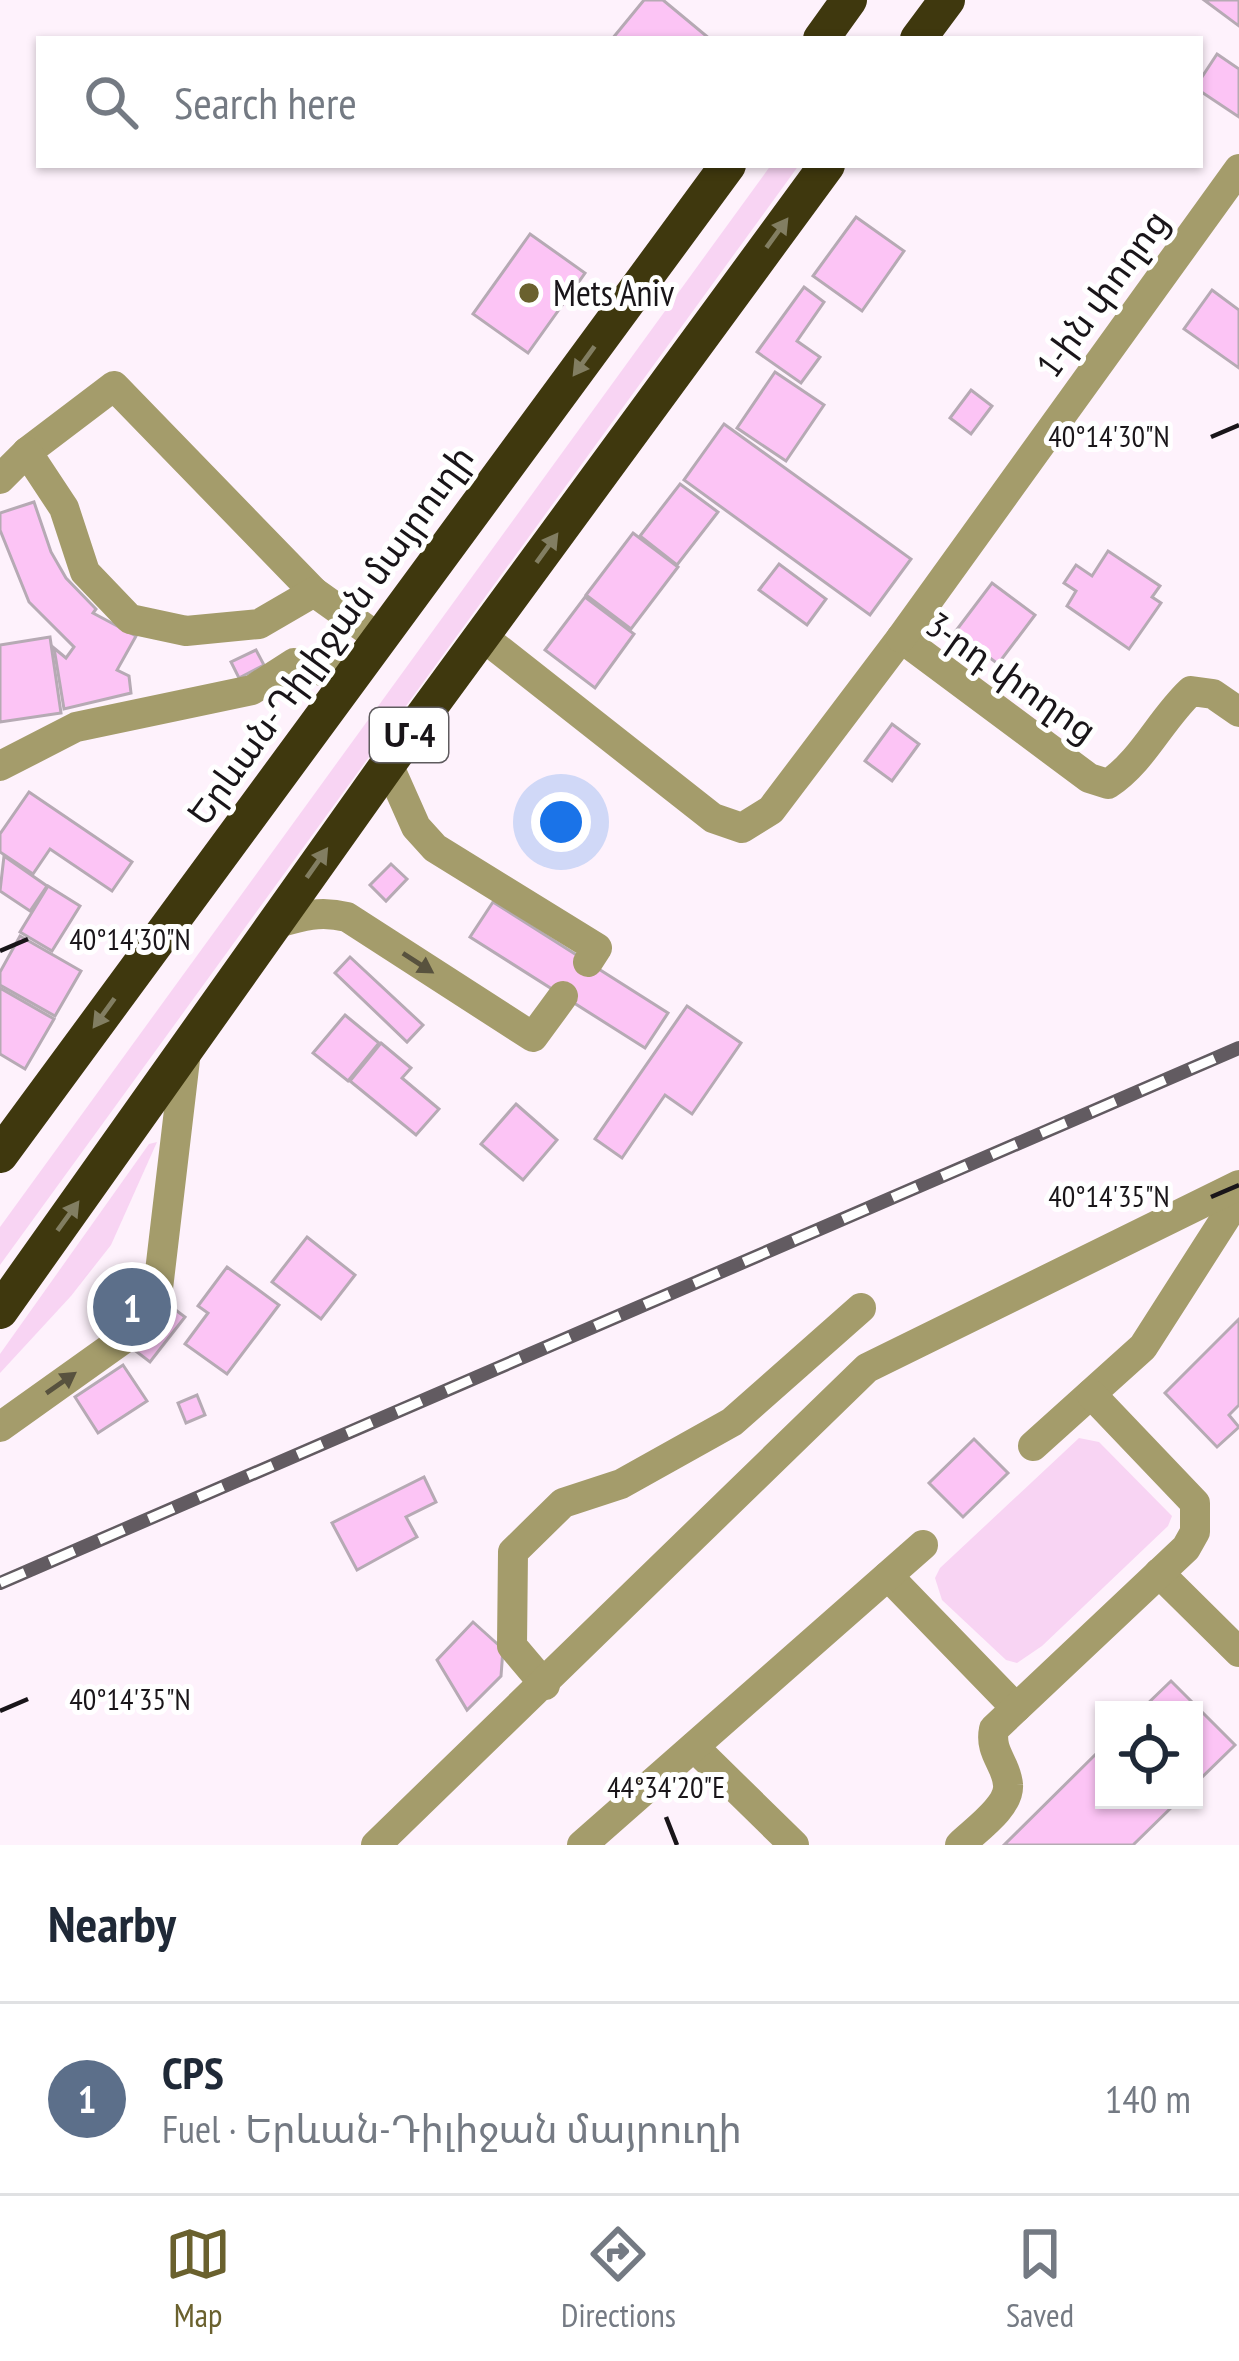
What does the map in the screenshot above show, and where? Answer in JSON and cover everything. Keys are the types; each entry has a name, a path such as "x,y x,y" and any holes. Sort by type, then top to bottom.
{"highway":[{"path":"823,36 849,0"},
{"path":"920,36 947,0"},
{"name":"Երևան-Դիլիջան մայրուղի","path":"0,1155 726,168"},
{"name":"Մ-4","path":"0,1311 388,764 824,168"}],"street":[{"name":"1-ին փողոց","path":"901,638 1239,169"},
{"path":"0,479 27,452 114,386 314,592 380,639"},
{"path":"27,452 64,508 86,572 130,619 186,631 259,624 314,592"},
{"name":"3-րդ փողոց","path":"483,637 713,818 742,828 771,810 901,638 1088,778 1108,784 1126,771 1191,691 1213,694 1239,712"},
{"path":"0,766 76,727 252,690 294,663 350,679"},
{"path":"388,764 416,826 434,848 597,948 588,962"},
{"path":"274,924 328,912 347,917 533,1037 563,996"},
{"path":"157,1297 186,1051"},
{"path":"376,1845 867,1368 1239,1186"},
{"path":"1034,1446 1143,1347 1239,1196"},
{"path":"545,1685 512,1646 514,1552 562,1503 621,1484 732,1422 861,1308"},
{"path":"0,1427 122,1340"},
{"path":"960,1845 1004,1802 1009,1786 991,1742 994,1730 1186,1548 1196,1532 1195,1503 1090,1394"},
{"path":"582,1845 922,1545"},
{"path":"1159,1573 1239,1652"},
{"path":"888,1576 1016,1708"},
{"path":"694,1747 794,1845"}],"shaded area":[{"path":"769,168 797,168 0,1265 0,1227"},
{"path":"157,1142 111,1245 0,1373 0,1354 149,1144"},
{"path":"1079,1438 1099,1442 1172,1516 1168,1526 1042,1646 1017,1663 1006,1660 942,1600 935,1578 940,1568"}],"building":[{"path":"644,0 663,0 706,36 614,36"},
{"path":"1204,0 1239,0 1239,26"},
{"path":"1217,54 1239,69 1239,117 1203,93 1203,75"},
{"path":"856,217 904,251 862,311 813,276"},
{"path":"530,234 585,273 528,353 473,314"},
{"path":"804,287 824,302 797,341 820,357 801,383 757,352"},
{"path":"1212,290 1239,310 1239,368 1184,329"},
{"path":"775,372 824,405 786,461 737,428"},
{"path":"971,390 992,406 971,434 950,418"},
{"path":"724,424 911,559 870,615 684,480"},
{"path":"680,484 718,512 677,565 640,536"},
{"path":"34,502 51,552 66,578 96,609 93,613 136,636 117,670 129,676 131,693 64,709 54,648 66,658 74,647 29,602 0,530 0,513"},
{"path":"633,533 678,567 631,629 586,595"},
{"path":"1108,551 1160,586 1152,597 1161,603 1129,649 1067,606 1076,591 1064,583 1076,565 1092,576"},
{"path":"779,564 826,599 807,625 759,590"},
{"path":"992,583 1035,615 998,664 955,632"},
{"path":"585,597 634,634 595,688 545,650"},
{"path":"50,637 61,713 0,722 0,645"},
{"path":"256,650 264,665 239,678 231,662"},
{"path":"892,724 919,744 892,781 865,761"},
{"path":"29,792 132,862 112,891 50,849 33,874 0,852 0,834"},
{"path":"4,856 47,886 30,911 0,891"},
{"path":"391,864 407,879 386,901 370,885"},
{"path":"48,886 80,906 52,951 20,932"},
{"path":"493,902 668,1013 645,1048 470,937"},
{"path":"20,936 81,971 55,1016 0,985 0,972"},
{"path":"350,957 423,1025 407,1042 335,973"},
{"path":"0,988 54,1019 25,1069 0,1054"},
{"path":"687,1006 741,1043 692,1114 665,1095 622,1158 595,1139"},
{"path":"345,1015 379,1043 348,1081 313,1053"},
{"path":"381,1043 411,1068 402,1078 439,1109 416,1135 350,1081"},
{"path":"516,1104 557,1140 523,1180 481,1144"},
{"path":"307,1237 355,1275 321,1319 272,1282"},
{"path":"227,1267 279,1305 227,1374 185,1344 208,1313 198,1306"},
{"path":"129,1275 185,1317 150,1362 95,1320"},
{"path":"1239,1319 1239,1405 1229,1415 1239,1427 1217,1447 1165,1393"},
{"path":"123,1365 147,1401 98,1433 75,1397"},
{"path":"197,1395 205,1415 186,1423 178,1403"},
{"path":"974,1439 1008,1473 963,1517 929,1483"},
{"path":"424,1477 436,1502 406,1517 417,1537 357,1570 332,1523"},
{"path":"473,1622 503,1649 501,1676 467,1710 437,1660"},
{"path":"1171,1681 1191,1701 1150,1701"},
{"path":"1203,1713 1235,1745 1203,1776"},
{"path":"1095,1755 1095,1809 1170,1809 1133,1845 1004,1845"}],"tunnel":[{"path":"122,1340 157,1297"}],"railway":[{"path":"0,1583 1239,1048"}],"place":[{"name":"Mets Aniv","path":"529,293"},
{"name":"CPS","path":"132,1307"}]}
